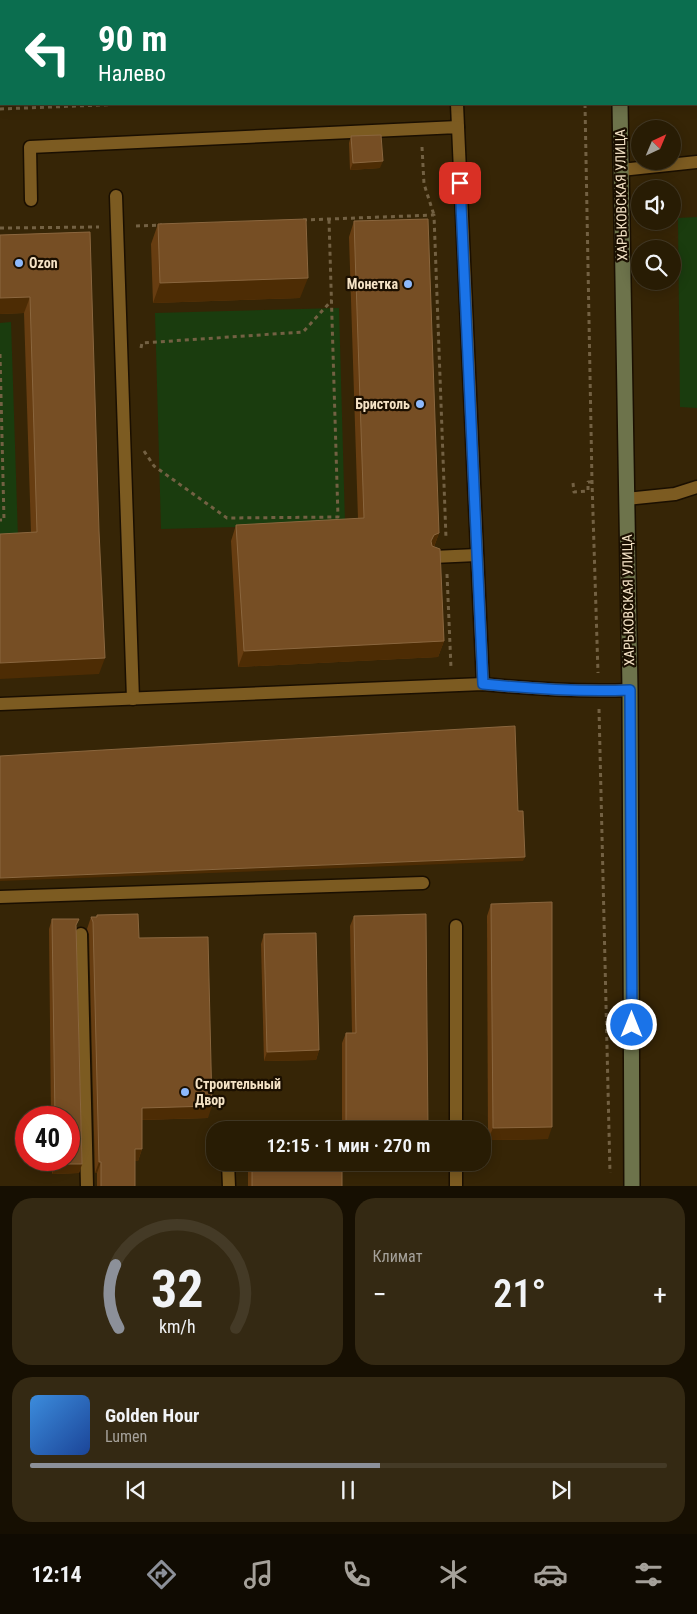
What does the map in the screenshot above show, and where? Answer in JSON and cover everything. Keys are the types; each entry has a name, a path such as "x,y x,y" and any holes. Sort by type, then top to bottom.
{"street":[{"name":"ХАРЬКОВСКАЯ УЛИЦА","path":"620,105 630,690 632,1186"}],"lane":[{"path":"457,105 483,684"},
{"path":"31,200 30,148 458,127"},
{"path":"621,170 697,162"},
{"path":"116,196 133,700"},
{"path":"626,499 674,494 697,487"},
{"path":"434,557 477,555"},
{"path":"0,704 133,700 483,684 547,690 630,690"},
{"path":"0,897 423,883"},
{"path":"456,926 456,1121"},
{"path":"81,934 87,1186"},
{"path":"228,1171 229,1186"},
{"path":"456,1171 456,1186"}],"path":[{"path":"19,0 126,0"},
{"path":"0,109 102,105"},
{"path":"585,105 592,482 599,691 610,1177"},
{"path":"421,129 424,184 434,215 451,672"},
{"path":"300,220 434,215"},
{"path":"144,450 154,466 227,518 338,517 329,220"},
{"path":"0,228 165,225"},
{"path":"140,352 142,343 303,332 332,300"},
{"path":"0,354 4,520 0,520"},
{"path":"573,483 574,492 588,491 588,482 592,482"}],"green space":[{"path":"697,217 697,408 680,407 679,290 681,290 681,240 678,240 678,230 681,230 681,218"},
{"path":"339,308 345,524 161,529 155,313"},
{"path":"11,322 18,538 0,539 0,323"}],"building":[{"path":"381,135 383,161 353,163 351,136"},
{"path":"306,219 308,278 160,283 158,224"},
{"path":"428,219 439,533 434,535 431,541 432,546 440,549 444,641 244,651 236,525 364,518 354,221"},
{"path":"90,232 99,531 105,658 0,663 0,534 37,532 30,297 0,298 0,235"},
{"path":"515,726 518,811 523,811 525,857 0,878 0,756"},
{"path":"552,902 552,1127 493,1128 491,904"},
{"path":"138,914 139,938 208,937 212,1106 142,1108 142,1149 135,1149 135,1186 101,1186 93,922 91,917 97,917 97,915"},
{"path":"426,914 428,1121 346,1121 346,1033 356,1033 354,916"},
{"path":"52,919 79,919 76,925 82,1164 80,1164 80,1106 55,1106"},
{"path":"316,933 319,1050 267,1052 264,934"},
{"path":"252,1171 342,1171 342,1186 252,1186"}],"place":[{"name":"Ozon","path":"19,263"},
{"name":"Монетка","path":"408,284"},
{"name":"Бристоль","path":"420,404"},
{"name":"Строительный Двор","path":"185,1092"}],"route":[{"path":"460,183 483,684 547,690 630,690 632,1025"}]}
